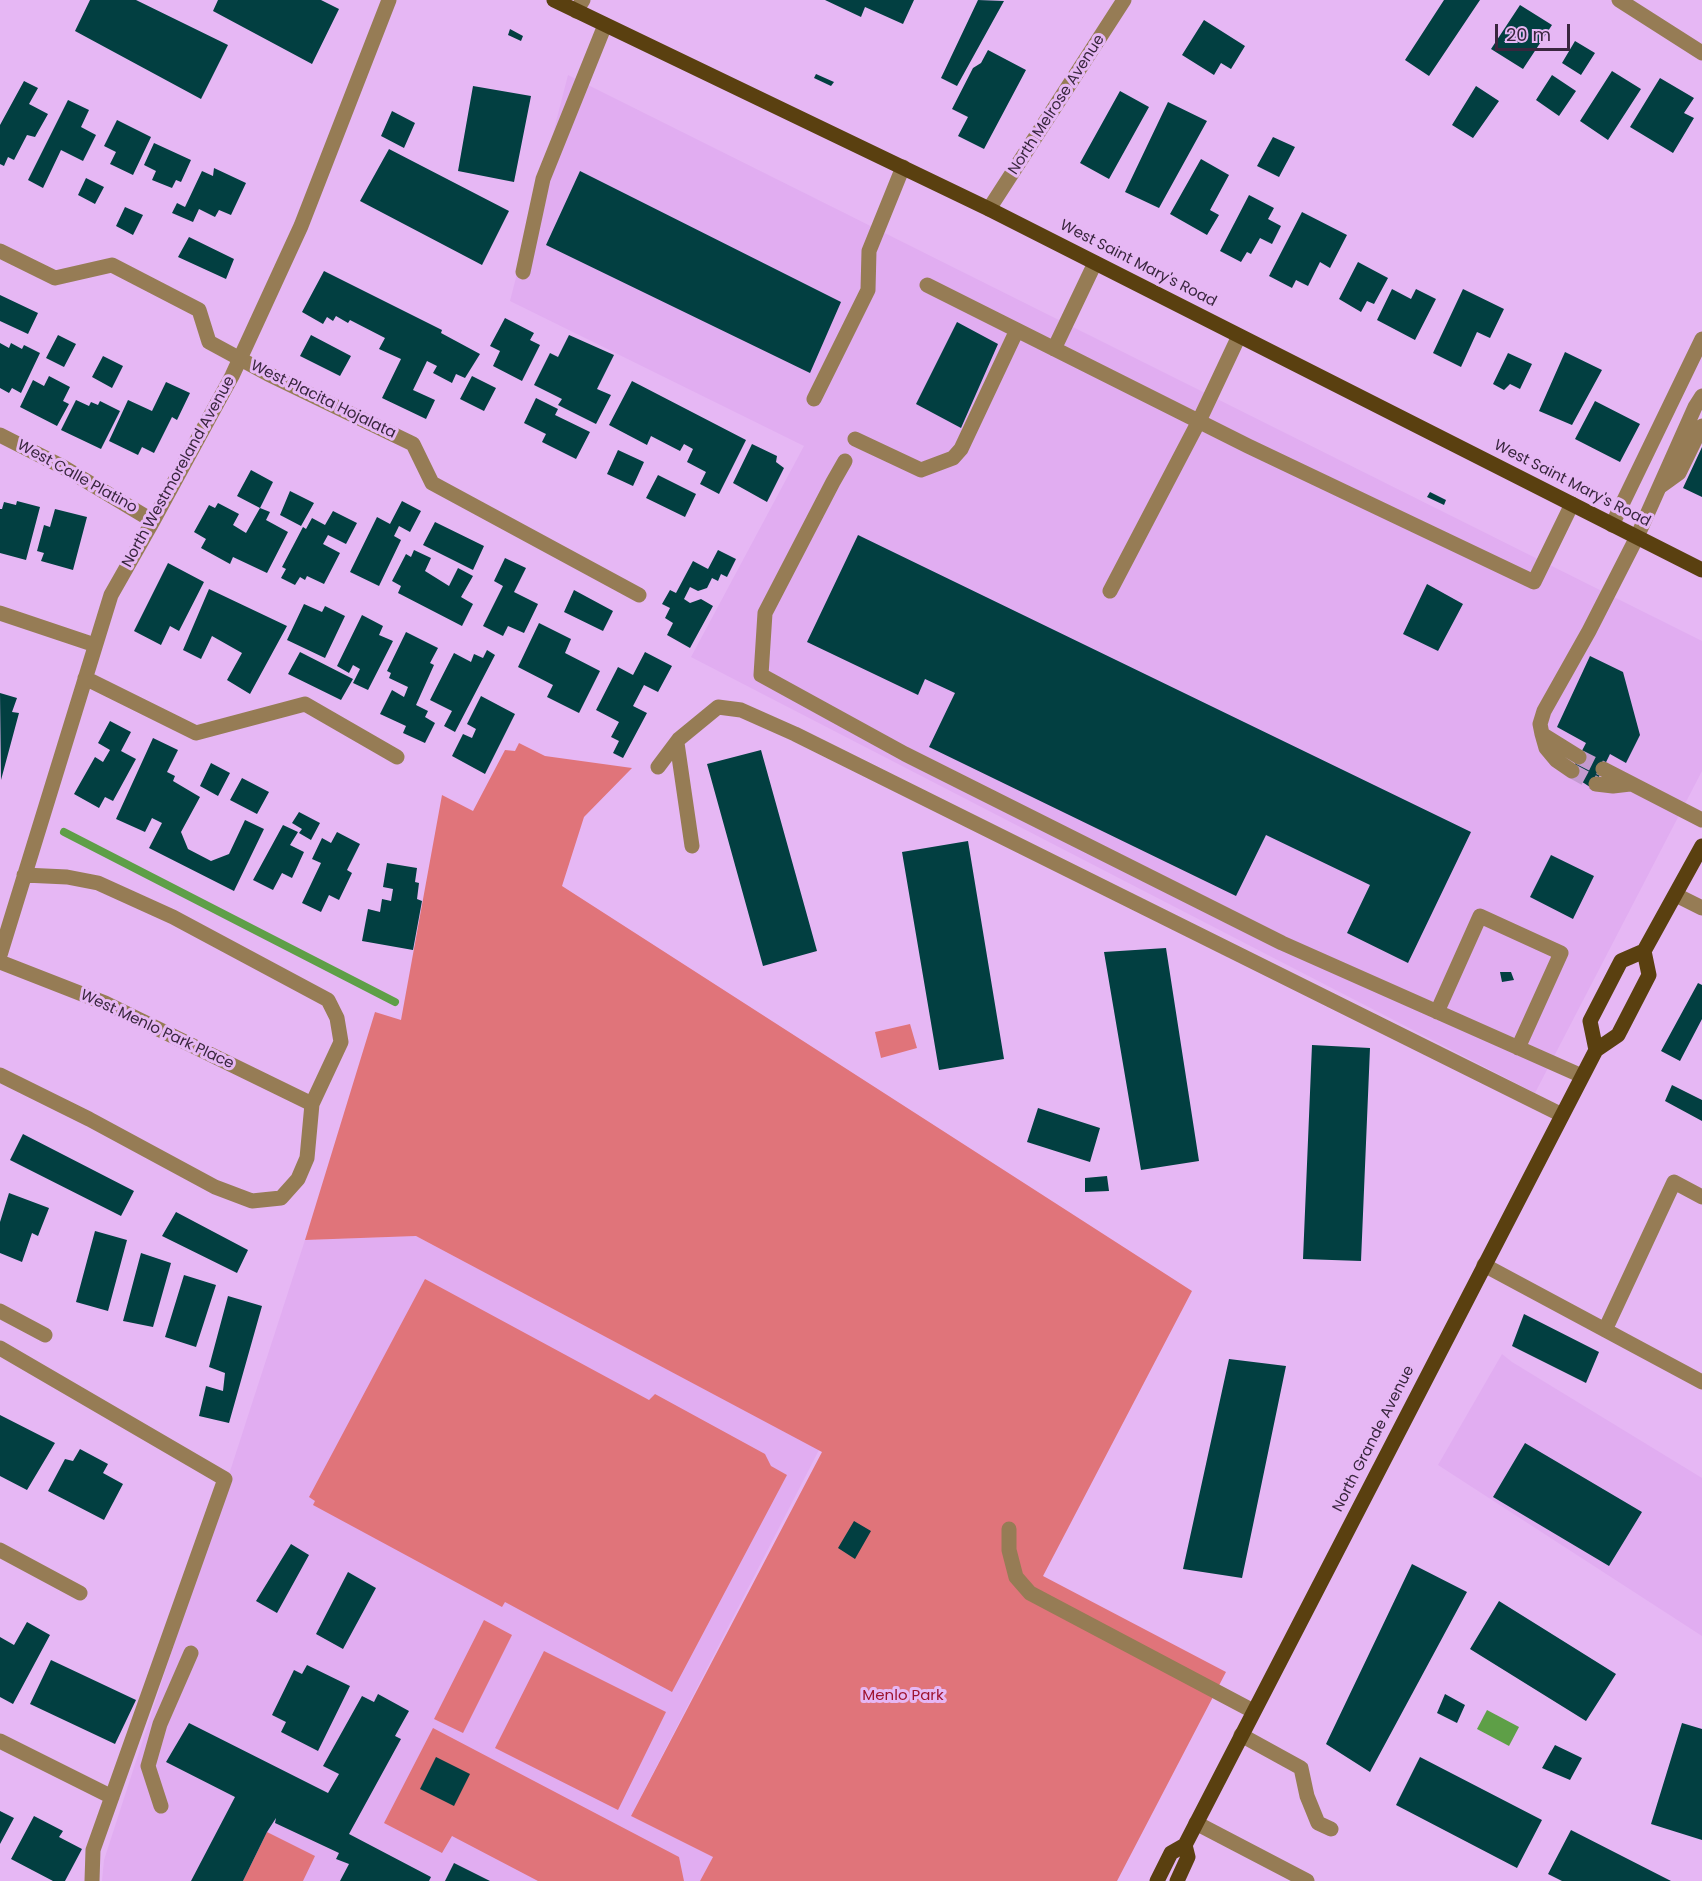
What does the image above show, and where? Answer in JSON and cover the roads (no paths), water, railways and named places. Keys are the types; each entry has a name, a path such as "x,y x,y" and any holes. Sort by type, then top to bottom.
{"main road":[{"name":"West Saint Mary's Road","path":"554,0 580,6 605,25 989,209 1702,570"},
{"path":"1596,1050 1590,1021 1621,961 1644,951 1702,846"},
{"name":"North Grande Avenue","path":"1157,1881 1171,1852 1185,1845 1596,1050 1618,1035 1649,975 1644,951"},
{"name":"North Grande Avenue","path":"1177,1881 1188,1857 1185,1845"}],"street":[{"name":"North Westmoreland Avenue","path":"0,955 4,926 24,875 111,595 240,358 301,226 389,0"},
{"name":"North Melrose Avenue","path":"989,209 1124,0"},
{"path":"1619,0 1702,53"},
{"path":"523,272 543,179 605,25"},
{"path":"814,399 868,290 869,251 903,167"},
{"name":"West Placita Hojalata","path":"0,251 55,278 112,265 199,310 209,342 268,374 413,444 432,483 639,595"},
{"path":"1054,349 1095,262"},
{"path":"927,285 1199,421 1534,582 1572,504"},
{"path":"855,440 921,470 953,458 961,449 1017,330"},
{"path":"1110,591 1199,421 1239,336"},
{"path":"1612,525 1702,339"},
{"path":"1572,771 1556,760 1546,748 1540,724 1544,711 1589,631 1702,396"},
{"path":"1659,488 1679,473 1702,426"},
{"name":"West Calle Platino","path":"0,435 63,467 153,521"},
{"path":"845,461 765,614 760,675 905,754 1282,943 1582,1076"},
{"path":"0,613 95,645"},
{"path":"85,678 196,733 305,704 397,757"},
{"path":"658,767 676,743 718,707 741,710 805,739 1562,1115"},
{"path":"1542,734 1579,757"},
{"path":"676,743 692,846"},
{"path":"1603,769 1702,820"},
{"path":"1596,784 1613,786 1630,784"},
{"path":"0,1075 89,1119 215,1187 252,1202 281,1198 298,1179 307,1158 312,1104 341,1042 337,1018 327,1000 173,917 98,883 24,875"},
{"path":"1676,895 1702,908"},
{"path":"1437,1012 1480,916 1561,953 1518,1048"},
{"name":"West Menlo Park Place","path":"0,962 105,1003 312,1104"},
{"path":"1605,1330 1674,1182 1702,1197"},
{"path":"1484,1265 1702,1382"},
{"path":"0,1311 45,1335"},
{"path":"0,1348 225,1479 93,1850 92,1881"},
{"path":"1009,1529 1009,1550 1016,1577 1030,1593 1253,1711"},
{"path":"0,1551 80,1593"},
{"path":"161,1806 148,1766 160,1724 191,1653"},
{"path":"1241,1735 1301,1768 1307,1796 1318,1822 1331,1829"},
{"path":"0,1741 112,1797"},
{"path":"1196,1823 1307,1881"}],"waterway":[{"path":"64,832 395,1002"}],"tunnel":[{"path":"1579,757 1603,769"},
{"path":"1572,771 1596,784"}],"park label":[{"name":"Menlo Park","path":"903,1696"}]}
